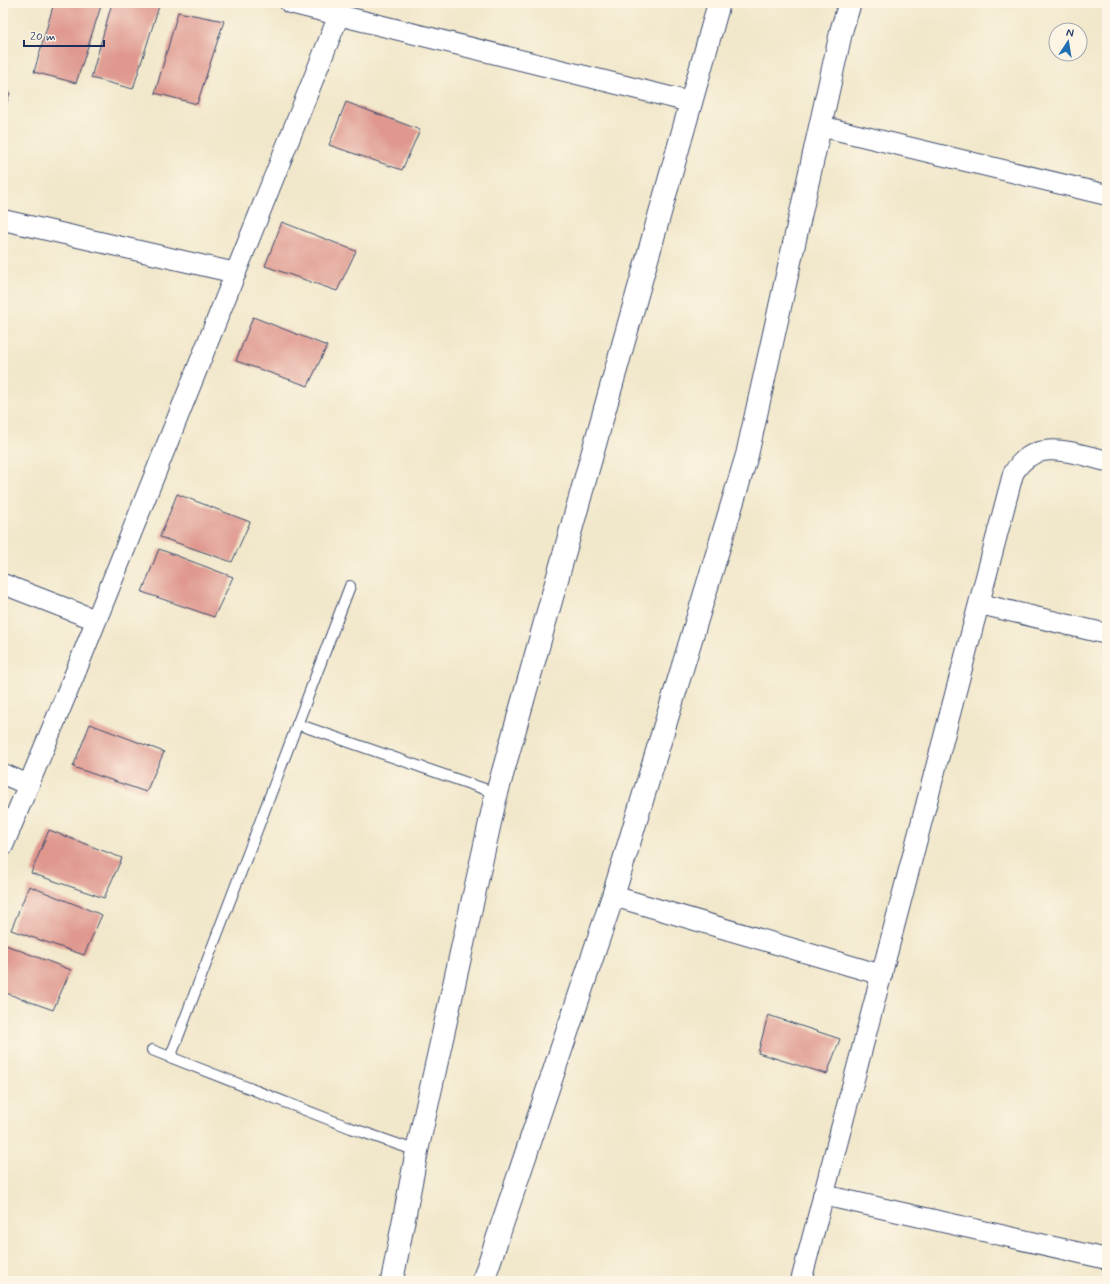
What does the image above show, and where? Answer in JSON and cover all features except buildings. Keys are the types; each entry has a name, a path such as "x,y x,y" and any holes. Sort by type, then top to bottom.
{"main road":[{"path":"392,1281 418,1151 496,793 719,3"},
{"path":"483,1281 613,896 747,455 842,28 850,3"}],"street":[{"path":"290,3 690,102"},
{"path":"3,846 236,274 339,15"},
{"path":"820,126 1107,195"},
{"path":"3,220 236,274"},
{"path":"801,1281 1013,474 1020,461 1031,454 1057,448 1107,461"},
{"path":"3,584 96,620"},
{"path":"980,604 1107,634"},
{"path":"3,774 29,785"},
{"path":"613,896 882,974"},
{"path":"823,1195 1107,1259"}],"lane":[{"path":"170,1058 350,586"},
{"path":"297,724 496,793"},
{"path":"152,1050 351,1128 418,1151"}]}
